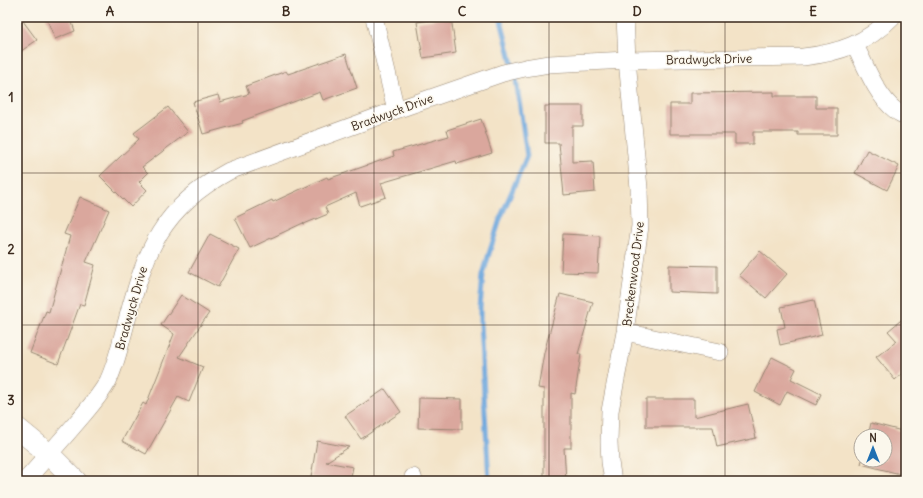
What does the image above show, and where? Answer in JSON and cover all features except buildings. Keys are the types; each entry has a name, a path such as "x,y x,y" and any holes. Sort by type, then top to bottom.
{"street":[{"path":"374,17 396,110"},
{"name":"Breckenwood Drive","path":"613,481 609,442 610,411 625,332 640,226 639,188 627,60 625,17"},
{"name":"Bradwyck Drive","path":"25,481 92,404 107,382 114,366 138,279 145,261 162,230 184,202 212,180 229,171 396,110 504,73 549,64 627,60 803,57 826,54 855,45 879,30 892,17"},
{"path":"855,45 878,90 895,110 906,116"},
{"path":"625,332 720,352"},
{"path":"17,428 49,454 76,481"}],"waterway":[{"path":"489,481 480,324 483,275 500,219 527,156 516,79 500,17"}]}
